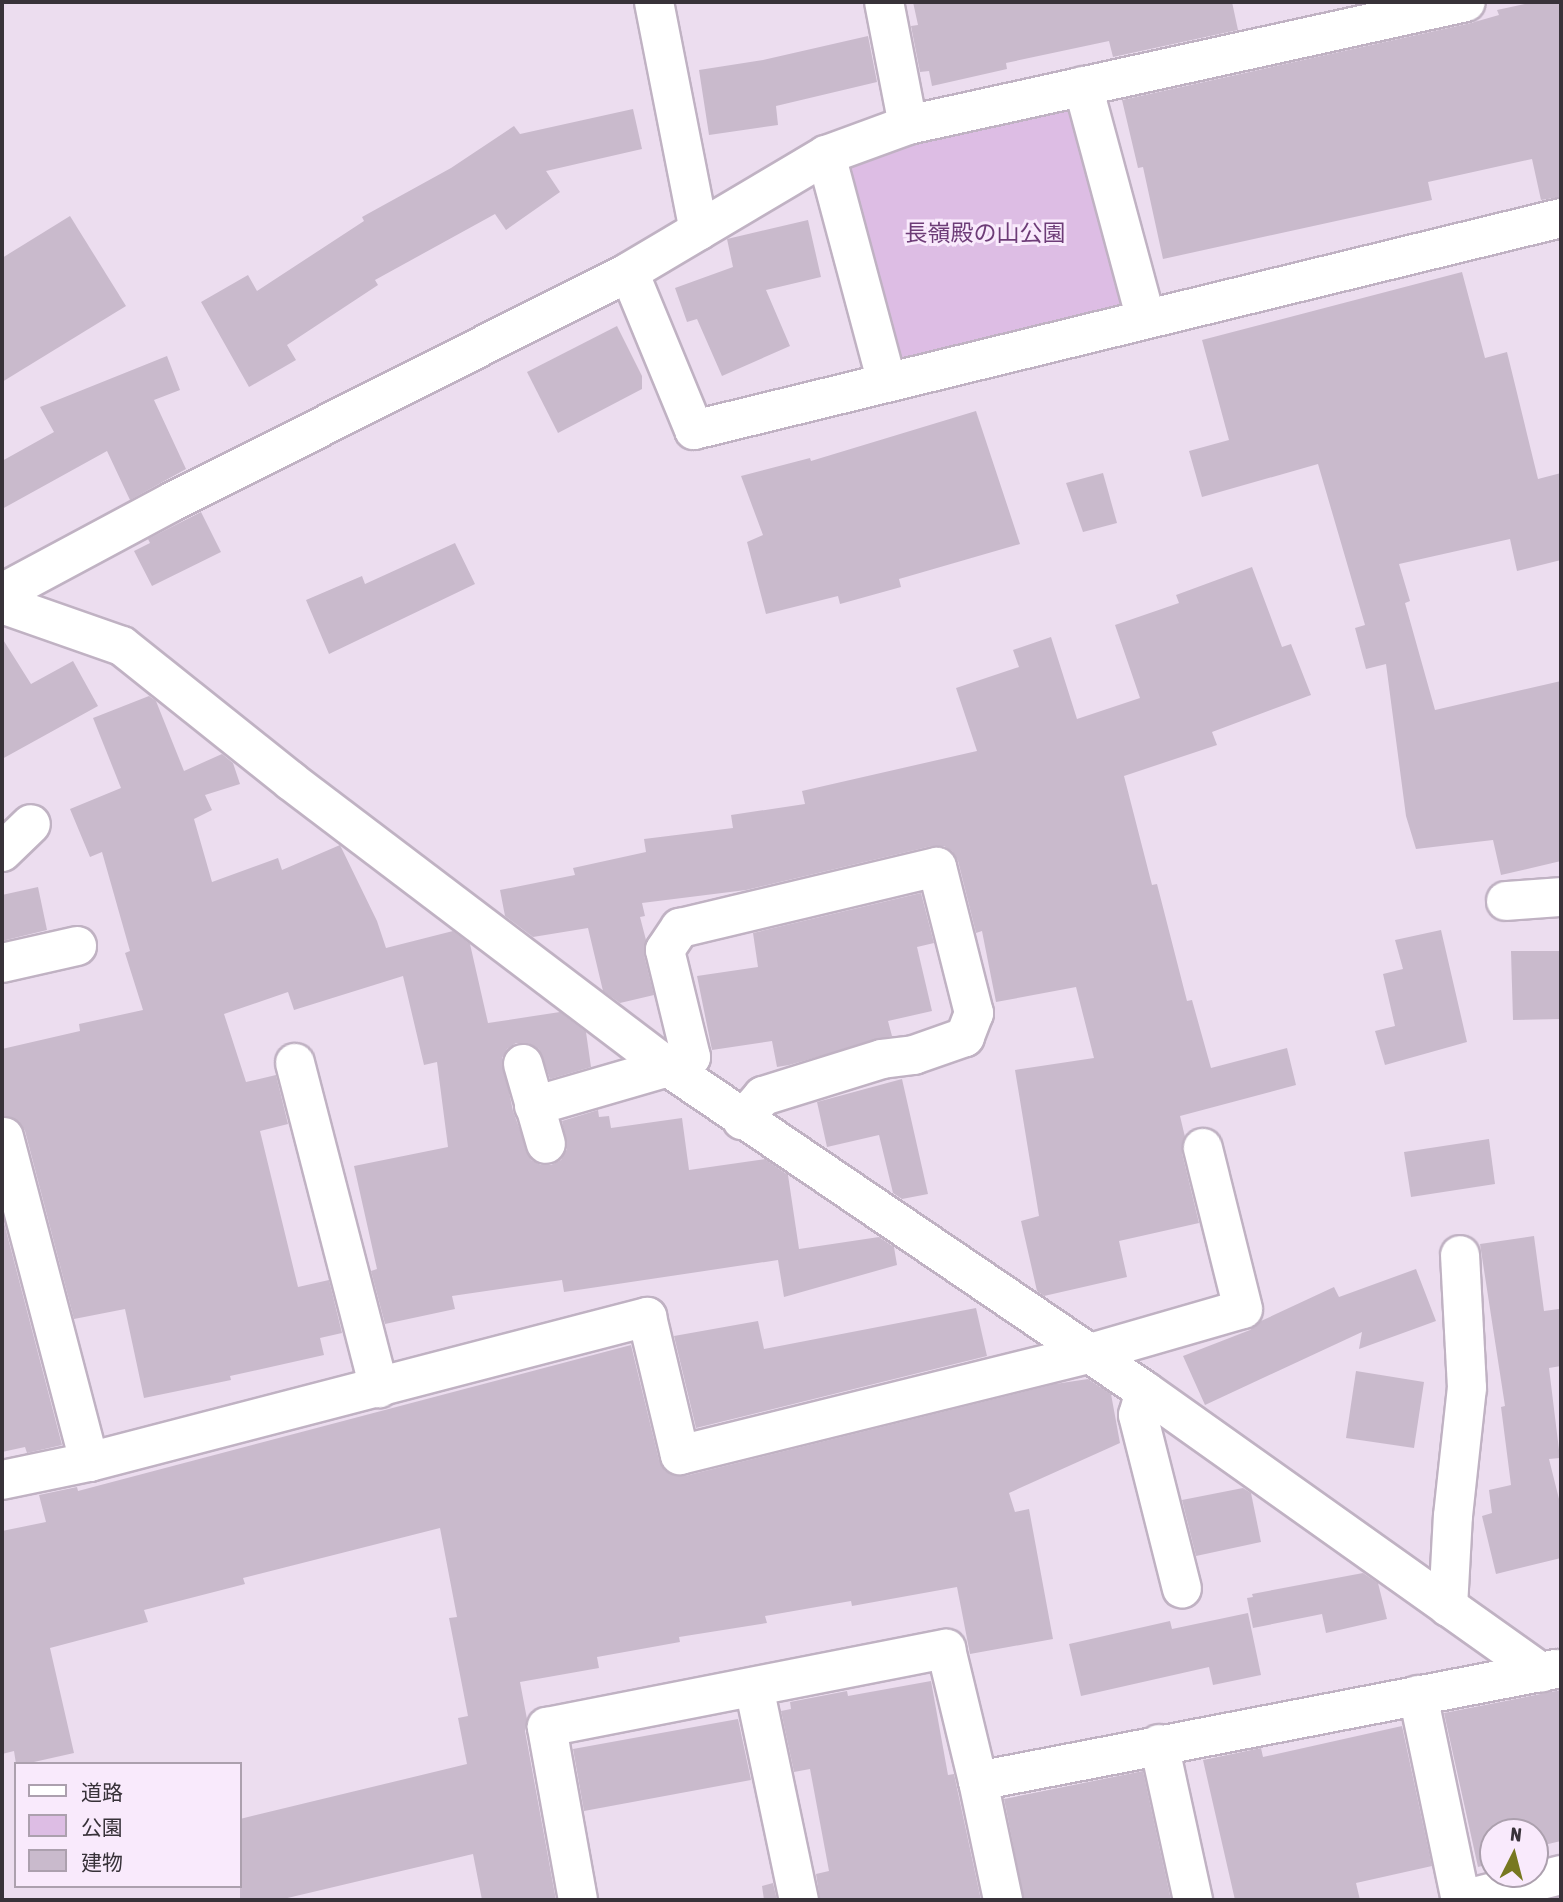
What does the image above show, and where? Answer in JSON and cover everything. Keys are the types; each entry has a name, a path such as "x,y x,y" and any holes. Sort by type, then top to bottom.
{"street":[{"path":"654,2 699,231"},
{"path":"884,2 908,125"},
{"path":"2,593 170,503 629,272 826,155 908,125 1414,8 1466,2"},
{"path":"1083,86 1146,320"},
{"path":"826,155 887,382"},
{"path":"629,272 694,429 1561,218"},
{"path":"2,604 122,646 291,781 668,1067 742,1120 1144,1391 1448,1606 1551,1670"},
{"path":"2,852 31,824"},
{"path":"534,1106 668,1067 691,1057 665,950 680,928 937,867 974,1013 965,1037 914,1055 882,1059 762,1096 742,1120"},
{"path":"1506,901 1561,897"},
{"path":"2,963 77,946"},
{"path":"295,1063 379,1388"},
{"path":"523,1064 546,1144"},
{"path":"4,1137 89,1462"},
{"path":"2,1480 89,1462 647,1317 680,1455 1087,1353 1243,1310 1203,1148"},
{"path":"1448,1606 1453,1516 1467,1388 1460,1255"},
{"path":"1144,1391 1138,1415 1182,1589"},
{"path":"579,1900 547,1727 946,1649 1003,1900"},
{"path":"978,1781 1551,1670"},
{"path":"754,1687 799,1900"},
{"path":"1418,1695 1462,1900 1561,1875"},
{"path":"1159,1744 1193,1900"}],"green space":[{"name":"長嶺殿の山公園","path":"1083,86 1146,319 887,382 826,155"}],"building":[{"path":"913,2 1232,2 1238,30 1113,57 1109,41 1006,63 1007,69 932,86 929,71 920,72 911,26 918,25"},
{"path":"1534,2 1561,2 1561,197 1541,200 1532,159 1428,182 1432,200 1163,259 1143,167 1138,168 1122,100 1471,23 1499,15 1497,10"},
{"path":"868,36 877,82 776,106 778,125 709,135 699,70 763,60"},
{"path":"633,109 642,149 546,171 560,192 506,230 495,214 375,280 378,285 287,345 296,360 249,387 201,302 248,275 257,291 364,221 362,217 451,168 514,126 520,134"},
{"path":"70,216 126,306 2,382 2,258"},
{"path":"808,220 821,277 766,290 790,346 722,376 697,319 687,322 675,288 733,267 727,239"},
{"path":"1462,272 1485,358 1507,352 1538,479 1561,473 1561,560 1517,571 1510,539 1399,564 1410,601 1405,603 1435,710 1561,681 1561,861 1501,875 1493,840 1416,849 1406,816 1386,664 1366,669 1355,628 1365,625 1318,464 1202,497 1189,451 1229,440 1202,340"},
{"path":"617,326 642,376 642,389 558,433 527,372"},
{"path":"167,356 180,390 154,400 186,469 130,500 107,451 2,509 2,461 54,432 40,407"},
{"path":"976,411 1020,544 899,579 901,587 840,604 838,596 766,614 747,542 763,535 741,476 810,458 811,461"},
{"path":"1103,473 1117,523 1083,532 1066,483"},
{"path":"201,512 221,552 152,586 134,551 150,543 148,539"},
{"path":"455,543 475,584 329,654 306,600 362,576 365,584"},
{"path":"1252,567 1282,647 1291,644 1311,695 1212,732 1217,745 1124,776 1152,885 1157,884 1187,1001 1192,1000 1211,1068 1287,1048 1296,1085 1180,1116 1185,1137 1182,1153 1199,1223 1119,1241 1127,1277 1044,1296 1037,1291 1021,1221 1039,1216 1015,1070 1094,1058 1076,987 996,1002 982,931 976,933 958,861 952,851 944,846 932,846 746,890 642,903 645,916 640,917 646,940 644,955 654,995 620,1003 603,991 588,928 533,937 505,916 500,890 575,875 573,868 646,852 644,839 733,828 731,815 805,804 802,791 977,751 956,688 1019,667 1013,650 1051,637 1077,719 1140,698 1115,625 1179,603 1176,595"},
{"path":"2,638 31,684 73,661 98,706 2,759"},
{"path":"149,696 156,701 184,771 222,754 233,763 240,784 205,795 212,810 194,819 212,882 278,858 282,870 340,845 377,921 386,948 453,931 470,944 488,1023 560,1012 586,1032 591,1067 550,1079 539,1049 528,1043 516,1043 507,1049 502,1058 513,1111 531,1160 541,1165 551,1165 561,1160 567,1149 562,1121 598,1110 599,1117 609,1116 611,1128 682,1118 689,1170 765,1159 788,1175 799,1249 879,1237 894,1247 897,1265 784,1297 778,1260 564,1292 562,1280 452,1296 455,1309 385,1324 371,1271 377,1269 354,1166 448,1147 437,1062 424,1065 403,976 294,1010 288,992 224,1014 246,1082 276,1075 288,1124 260,1131 298,1287 329,1280 342,1333 320,1338 324,1355 230,1376 231,1380 144,1398 125,1309 74,1319 25,1131 19,1121 2,1116 2,1049 80,1031 79,1024 143,1010 125,953 130,951 102,852 90,857 70,809 121,788 93,718"},
{"path":"38,887 47,930 2,941 2,895"},
{"path":"921,893 934,943 917,947 932,1011 888,1021 892,1036 789,1065 777,1067 772,1041 712,1050 697,976 758,967 753,933"},
{"path":"1441,930 1467,1042 1385,1065 1375,1031 1395,1026 1383,974 1403,969 1395,940"},
{"path":"1511,951 1561,951 1561,1019 1513,1020"},
{"path":"902,1079 928,1194 902,1199 893,1193 879,1135 827,1147 817,1102"},
{"path":"1489,1139 1495,1184 1411,1197 1404,1152"},
{"path":"2,1215 62,1445 27,1453 25,1447 2,1452"},
{"path":"1534,1236 1544,1311 1559,1309 1561,1327 1561,1366 1549,1368 1560,1458 1549,1459 1561,1507 1561,1558 1496,1574 1482,1516 1492,1513 1489,1490 1511,1485 1501,1407 1505,1406 1480,1244"},
{"path":"1416,1269 1436,1321 1359,1349 1362,1332 1205,1405 1183,1356 1250,1330 1261,1321 1334,1287 1339,1297"},
{"path":"976,1308 987,1356 696,1428 674,1336 758,1321 764,1349"},
{"path":"631,1345 659,1460 665,1471 675,1476 685,1476 1055,1384 1088,1379 1111,1394 1120,1443 1009,1493 1015,1512 1029,1509 1053,1639 970,1654 957,1587 852,1606 851,1601 765,1616 767,1623 679,1637 680,1642 597,1657 599,1668 520,1682 527,1719 525,1731 556,1900 482,1900 473,1854 279,1900 240,1900 242,1819 467,1764 458,1718 468,1716 449,1618 457,1617 440,1528 243,1578 245,1584 144,1610 148,1622 50,1648 74,1753 34,1762 16,1762 14,1751 2,1754 2,1531 46,1522 39,1495 77,1487 78,1491"},
{"path":"1356,1371 1424,1382 1414,1448 1346,1438"},
{"path":"1243,1488 1251,1493 1261,1542 1196,1556 1182,1500"},
{"path":"1363,1573 1378,1583 1387,1619 1326,1633 1322,1614 1253,1628 1247,1598 1253,1597 1252,1594"},
{"path":"1248,1613 1261,1675 1213,1685 1209,1667 1081,1696 1069,1644 1170,1621 1172,1629"},
{"path":"931,1681 948,1775 954,1774 981,1900 820,1900 816,1874 829,1871 810,1769 794,1772 781,1711 791,1709 790,1702 847,1691 848,1696"},
{"path":"1561,1690 1561,1841 1549,1844 1549,1818 1479,1818 1478,1867 1444,1713"},
{"path":"738,1719 751,1780 584,1811 573,1749"},
{"path":"1402,1726 1432,1866 1356,1883 1360,1900 1235,1900 1203,1760 1261,1748 1263,1757"},
{"path":"1143,1771 1171,1900 1024,1900 1004,1799"},
{"path":"773,1883 777,1900 764,1900 762,1886"}]}
